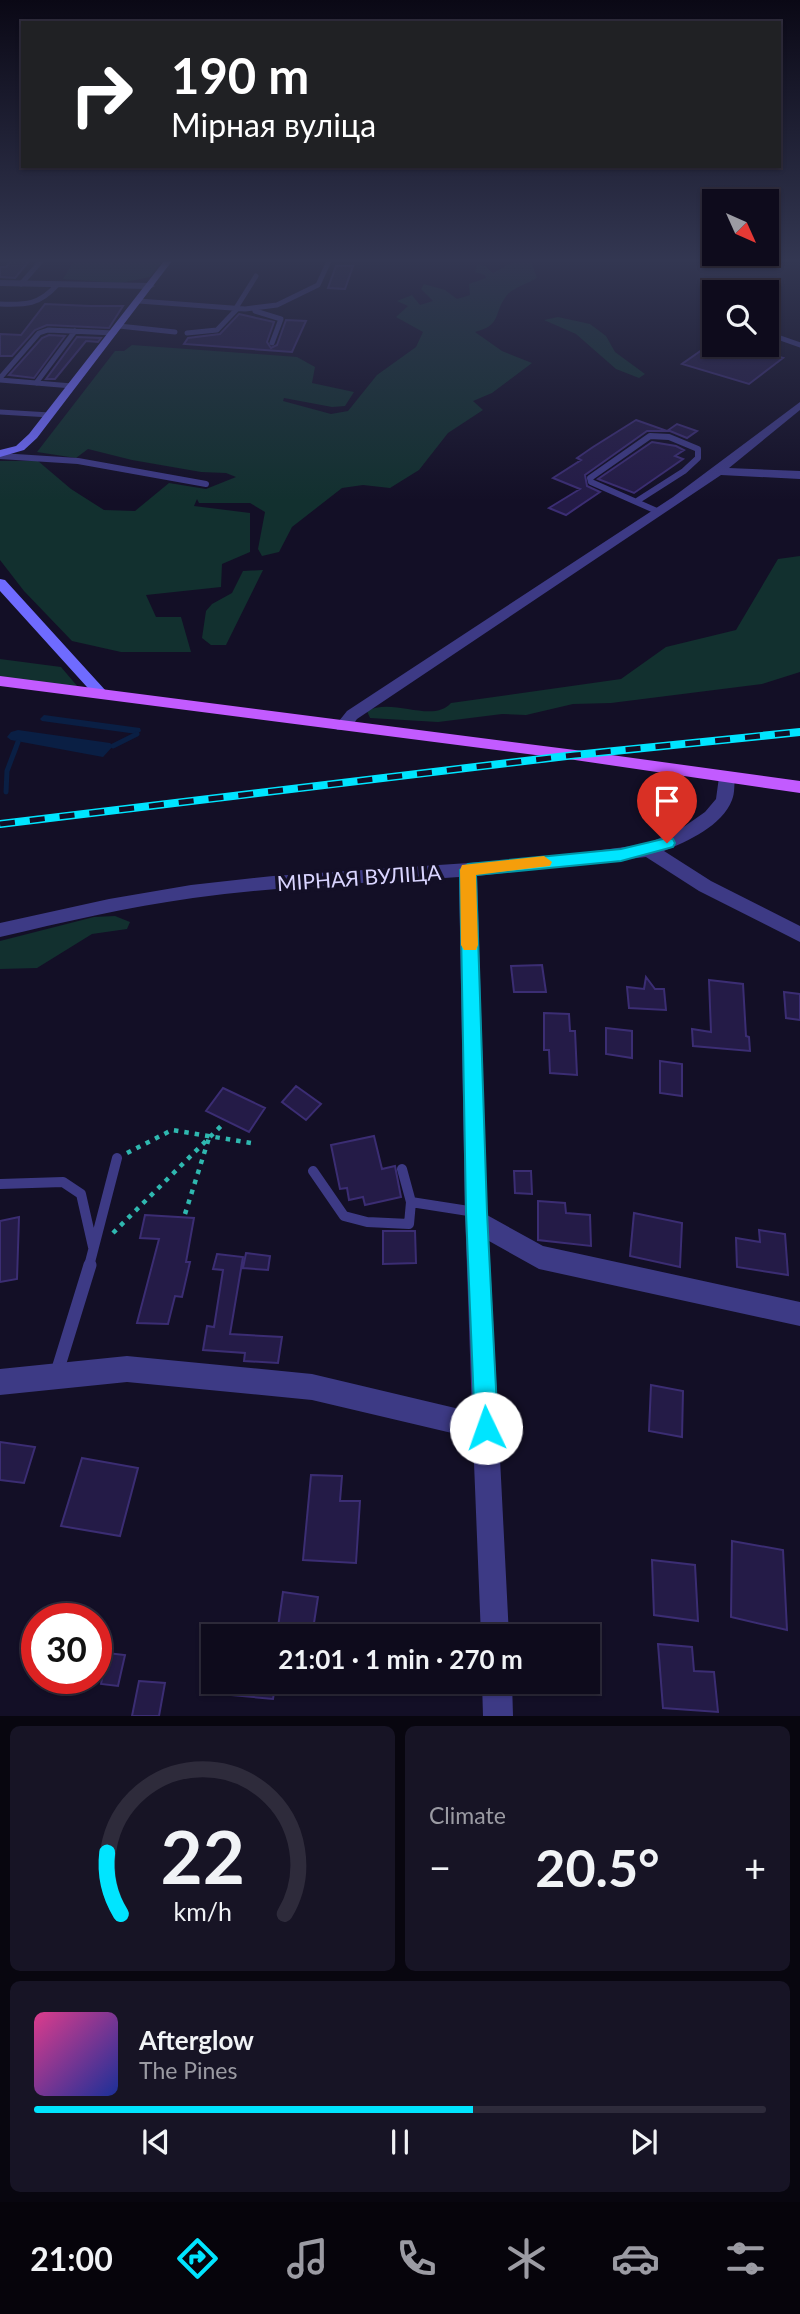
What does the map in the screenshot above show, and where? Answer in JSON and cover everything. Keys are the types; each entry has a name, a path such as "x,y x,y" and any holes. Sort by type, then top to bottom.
{"main road":[{"path":"0,681 800,787"}],"street":[{"path":"0,455 27,444 107,341"},
{"path":"343,726 352,715 718,471 800,405"},
{"path":"718,471 800,475"},
{"path":"0,583 101,694"},
{"name":"МІРНАЯ ВУЛІЦА","path":"0,930 148,896 222,887 468,870 649,850 700,825 724,800 727,777"},
{"path":"649,850 705,886 800,935"},
{"path":"468,870 477,1217 494,1624"},
{"path":"477,1217 539,1257 800,1314"},
{"path":"0,1382 127,1369 312,1387 486,1428"},
{"path":"497,1694 498,1716"}],"lane":[{"path":"32,341 0,379 11,383 72,386"},
{"path":"36,383 67,341"},
{"path":"0,412 50,415"},
{"path":"637,501 684,471 698,458 698,449 669,438 650,436 590,478 591,482 659,512"},
{"path":"0,455 77,461 206,484"},
{"path":"55,1377 94,1251 117,1158"},
{"path":"313,1171 344,1216 367,1222 409,1224 411,1202 402,1168"},
{"path":"0,1184 63,1182 81,1195 94,1251"},
{"path":"411,1202 477,1217"}],"path":[{"path":"94,1251 221,1126"},
{"path":"117,1158 172,1130 251,1143"},
{"path":"185,1214 210,1136"}],"green space":[{"path":"419,341 488,341 502,351 532,363 492,393 473,401 483,410 448,433 419,470 390,488 363,485 342,488 292,527 279,552 262,556 258,549 265,512 250,503 199,503 197,499 194,506 250,513 250,552 222,564 221,587 146,595 156,617 181,617 191,652 121,652 72,641 24,591 0,560 0,461 38,461 71,489 104,510 135,511 169,483 206,489 236,477 226,473 201,472 132,460 88,449 76,458 37,452 115,351 124,351 132,345 297,357 315,367 312,383 354,392 345,406 332,407 284,398 283,401 331,414 348,411 377,375 416,347"},
{"path":"584,341 609,341 615,352 645,374 639,378 616,369"},
{"path":"800,556 800,672 762,684 611,703 573,704 526,715 502,714 438,722 370,718 367,711 388,707 434,711 451,703 621,679 666,647 736,630 778,559"},
{"path":"263,570 226,645 211,645 202,638 206,611 212,604 232,593 243,571"},
{"path":"0,659 61,667 78,687 0,678"},
{"path":"115,916 130,922 127,929 92,934 37,968 0,969 0,941 94,917"}],"water":[{"path":"44,715 140,728 141,731 137,734 42,721 40,719"},
{"path":"18,730 110,743 113,746 103,757 11,740 7,737"}],"building":[{"path":"0,341 25,341 12,356 0,356"},
{"path":"39,341 61,341 34,378 9,375"},
{"path":"74,341 86,341 55,379 46,379"},
{"path":"186,341 267,341 271,348 278,341 297,341 292,352 184,344"},
{"path":"702,350 702,357 783,358 749,384 682,364"},
{"path":"636,420 667,431 647,431 585,475 587,486 600,492 566,515 549,508 580,489 553,478 581,460 577,458"},
{"path":"677,424 697,431 687,438 667,431"},
{"path":"652,442 684,450 675,456 683,459 634,493 598,479"},
{"path":"542,965 546,992 514,992 511,966"},
{"path":"646,977 655,989 664,989 666,1010 629,1008 627,987 644,989"},
{"path":"709,980 743,984 746,1036 749,1037 750,1051 693,1046 692,1029 711,1032"},
{"path":"784,992 800,994 800,1020 786,1018"},
{"path":"544,1013 569,1014 570,1031 575,1031 577,1075 550,1073 549,1050 544,1050"},
{"path":"606,1028 632,1031 632,1058 606,1054"},
{"path":"660,1061 682,1064 682,1096 660,1093"},
{"path":"296,1086 321,1104 306,1120 282,1102"},
{"path":"223,1088 265,1108 249,1132 206,1111"},
{"path":"374,1136 382,1169 395,1166 401,1197 365,1205 363,1197 349,1200 347,1188 340,1189 331,1145"},
{"path":"514,1171 531,1171 532,1194 515,1193"},
{"path":"538,1201 565,1203 566,1213 590,1215 591,1246 538,1240"},
{"path":"634,1213 682,1223 680,1267 630,1256"},
{"path":"145,1215 194,1218 186,1262 190,1262 182,1297 175,1296 168,1324 137,1323 159,1239 140,1238"},
{"path":"19,1217 17,1279 0,1282 0,1221"},
{"path":"759,1230 785,1234 788,1275 737,1267 736,1238 760,1242"},
{"path":"383,1231 415,1231 416,1263 383,1264"},
{"path":"246,1253 270,1256 268,1270 243,1268"},
{"path":"217,1254 243,1257 230,1334 282,1337 278,1363 244,1361 245,1353 203,1350 207,1326 214,1327 223,1270 213,1269"},
{"path":"651,1385 683,1391 682,1437 649,1431"},
{"path":"0,1442 35,1447 24,1483 0,1480"},
{"path":"82,1458 138,1468 120,1536 61,1526"},
{"path":"311,1475 342,1476 340,1501 360,1501 356,1563 303,1560"},
{"path":"732,1541 783,1550 787,1630 731,1617"},
{"path":"652,1560 695,1565 698,1621 654,1615"},
{"path":"283,1592 318,1597 314,1624 278,1624"},
{"path":"658,1644 692,1647 694,1671 714,1672 718,1712 663,1708"},
{"path":"112,1654 125,1655 118,1686 112,1685"},
{"path":"139,1681 165,1683 159,1716 132,1716"},
{"path":"232,1694 274,1694 273,1699"}],"waterway":[{"path":"113,746 137,734"},
{"path":"6,792 7,771 18,742"}],"railway":[{"path":"0,824 575,755 800,732"}],"slow traffic":[{"path":"470,945 468,870 544,862"}],"route":[{"path":"486,1428 476,1212 468,870 621,855 649,850 667,843"}]}
